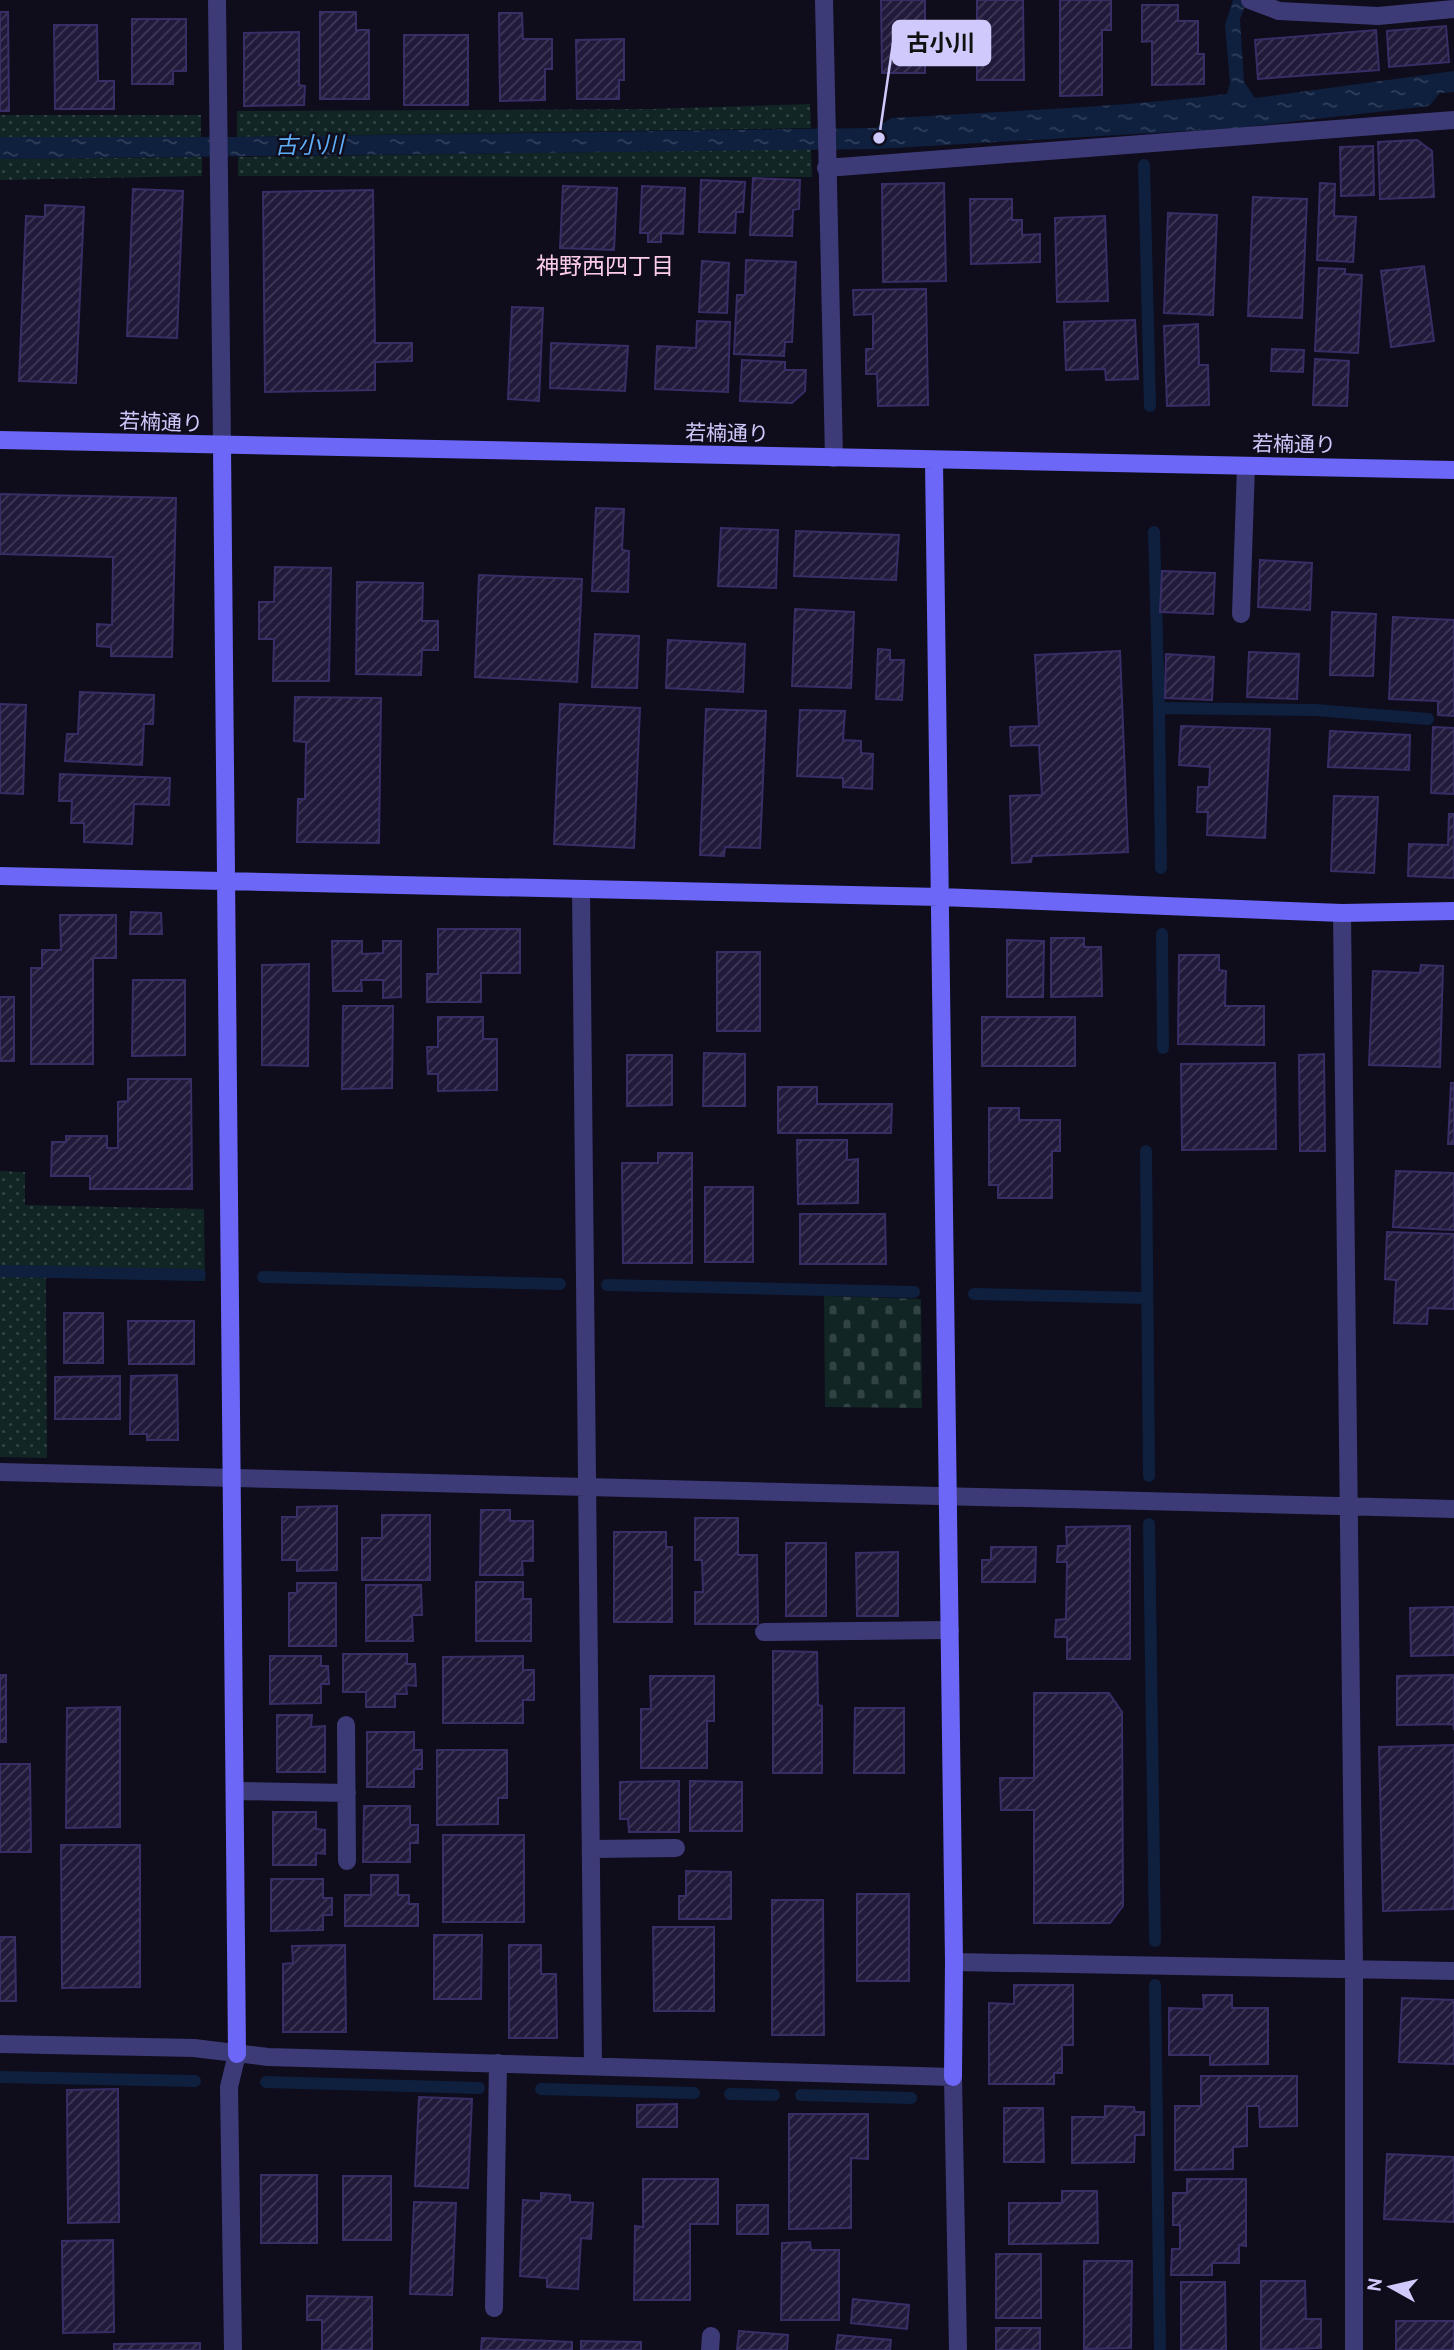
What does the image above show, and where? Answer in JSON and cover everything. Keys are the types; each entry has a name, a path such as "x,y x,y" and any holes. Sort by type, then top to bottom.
{"street":[{"path":"217,0 237,2054 229,2087 233,2350"},
{"path":"824,0 834,458"},
{"path":"1252,2 1279,11 1378,16 1454,9"},
{"path":"826,168 1454,120"},
{"name":"若楠通り","path":"0,440 1454,470"},
{"path":"934,461 958,2350"},
{"path":"1241,614 1246,466"},
{"path":"0,876 940,897 1342,912 1454,911"},
{"path":"580,889 593,2066"},
{"path":"1342,912 1354,1969 1354,2350"},
{"path":"0,1472 1454,1509"},
{"path":"764,1632 950,1630"},
{"path":"346,1725 347,1860"},
{"path":"235,1791 347,1793"},
{"path":"591,1849 676,1848"},
{"path":"954,1962 1454,1971"},
{"path":"0,2044 194,2048 237,2054 953,2077"},
{"path":"494,2308 498,2063"}],"green space":[{"path":"810,104 811,128 237,137 237,111 651,109"},
{"path":"0,115 201,115 201,137 0,137"},
{"path":"811,149 812,177 238,176 238,157"},
{"path":"202,157 202,176 0,180 0,159"},
{"path":"0,1171 25,1172 25,1205 204,1209 205,1281 46,1277 47,1458 0,1457"},
{"path":"824,1296 921,1299 922,1408 825,1407"}],"water":[{"path":"1233,0 1247,0 1240,19 1244,82 1255,98 1454,71 1454,92 1440,93 1429,106 1238,128 878,149 0,159 0,137 237,137 876,128 891,118 1101,106 1227,94 1230,83 1225,25"}],"building":[{"path":"881,0 925,0 925,73 882,73"},
{"path":"977,0 1023,0 1024,80 977,80"},
{"path":"1060,0 1111,0 1111,30 1102,30 1102,95 1060,96"},
{"path":"1142,5 1178,5 1178,21 1198,21 1198,54 1204,54 1204,84 1152,85 1152,41 1142,42"},
{"path":"0,12 8,12 9,111 0,111"},
{"path":"320,12 356,12 356,30 369,30 369,99 320,99"},
{"path":"499,13 522,13 523,39 552,39 552,69 545,69 545,100 500,101"},
{"path":"132,19 186,19 186,71 173,71 173,84 132,84"},
{"path":"54,25 97,25 98,81 114,81 114,109 55,109"},
{"path":"1446,26 1449,62 1389,67 1387,31"},
{"path":"1376,30 1379,70 1258,79 1255,40"},
{"path":"299,32 299,85 305,86 304,105 244,106 244,33"},
{"path":"404,35 468,35 468,105 404,105"},
{"path":"624,39 624,80 619,80 619,99 577,99 576,40"},
{"path":"1417,140 1432,151 1434,197 1380,199 1378,142"},
{"path":"1373,146 1374,195 1341,196 1340,147"},
{"path":"753,178 800,180 799,209 793,210 792,236 750,235"},
{"path":"701,180 745,182 743,212 736,212 735,233 699,232"},
{"path":"944,183 946,281 883,282 882,184"},
{"path":"1320,183 1335,184 1334,216 1356,217 1353,262 1317,260"},
{"path":"563,186 617,188 614,250 560,248"},
{"path":"642,186 685,188 683,234 661,233 661,242 648,242 648,233 640,233"},
{"path":"133,189 183,191 177,338 127,336"},
{"path":"373,190 375,343 412,343 412,361 375,362 375,390 265,392 263,192"},
{"path":"1253,197 1307,199 1302,318 1248,316"},
{"path":"970,199 1012,199 1012,220 1022,220 1022,235 1040,234 1040,262 971,264"},
{"path":"45,205 84,207 76,383 19,381 26,216 45,217"},
{"path":"1168,213 1217,215 1213,315 1164,313"},
{"path":"1105,216 1108,301 1057,302 1055,218"},
{"path":"746,260 796,262 792,342 785,342 784,356 734,354 737,295 745,295"},
{"path":"702,261 729,263 727,313 699,312"},
{"path":"1424,266 1434,341 1391,347 1381,271"},
{"path":"1319,268 1345,269 1345,274 1362,275 1358,353 1315,351"},
{"path":"926,289 928,405 878,406 877,374 866,374 866,349 873,349 873,314 854,315 853,290"},
{"path":"512,307 543,308 539,401 508,399"},
{"path":"1135,320 1138,379 1106,380 1105,369 1066,370 1064,322"},
{"path":"697,321 730,322 728,392 655,389 657,346 696,348"},
{"path":"1198,324 1199,365 1208,365 1209,405 1167,406 1164,326"},
{"path":"551,343 628,346 625,391 550,388"},
{"path":"1272,349 1304,350 1303,372 1271,371"},
{"path":"1315,359 1349,361 1347,406 1313,405"},
{"path":"742,360 785,362 785,370 806,370 805,391 792,403 740,401"},
{"path":"0,494 176,498 172,657 111,656 111,647 97,646 97,624 112,625 113,557 0,554"},
{"path":"596,508 624,509 622,550 629,551 628,592 592,591"},
{"path":"721,528 778,530 776,588 718,586"},
{"path":"796,531 899,535 896,580 794,576"},
{"path":"1260,560 1312,563 1310,610 1258,607"},
{"path":"275,567 331,568 329,681 273,681 274,639 259,639 259,602 274,602"},
{"path":"1162,571 1215,573 1213,614 1160,612"},
{"path":"479,575 582,579 577,682 475,677"},
{"path":"357,582 423,583 422,621 438,621 438,650 422,650 421,675 356,674"},
{"path":"795,609 854,612 851,688 792,686"},
{"path":"1332,612 1376,614 1373,676 1330,675"},
{"path":"1393,617 1454,620 1454,716 1438,715 1438,701 1389,699"},
{"path":"595,634 639,636 637,688 592,687"},
{"path":"668,640 745,644 743,692 666,688"},
{"path":"878,649 890,650 890,660 904,660 902,700 876,699"},
{"path":"1120,651 1128,852 1032,856 1031,862 1012,863 1010,796 1042,795 1039,745 1011,746 1010,727 1039,726 1035,655"},
{"path":"1249,652 1299,654 1297,699 1247,697"},
{"path":"1166,654 1214,657 1212,700 1165,698"},
{"path":"80,692 154,695 153,724 144,724 142,765 65,761 67,734 78,734"},
{"path":"295,697 381,698 379,843 297,842 298,799 305,799 306,742 294,741"},
{"path":"0,704 26,705 23,794 0,793"},
{"path":"560,704 640,708 634,848 554,844"},
{"path":"706,709 766,711 760,848 725,847 724,856 700,855"},
{"path":"800,710 845,711 843,740 861,741 861,753 873,754 872,789 843,787 843,778 797,776"},
{"path":"1181,726 1270,729 1265,838 1207,835 1208,812 1197,812 1198,787 1209,787 1210,767 1179,765"},
{"path":"1433,727 1454,728 1454,794 1431,793"},
{"path":"1330,731 1410,735 1409,770 1328,767"},
{"path":"60,774 170,778 169,805 134,804 132,844 84,842 84,823 71,823 72,801 59,801"},
{"path":"1334,796 1378,797 1374,873 1331,871"},
{"path":"1449,814 1454,814 1454,878 1408,876 1409,844 1448,845"},
{"path":"131,912 161,913 162,934 130,934"},
{"path":"60,915 116,915 116,958 93,958 93,1064 31,1064 31,968 42,968 42,950 61,950"},
{"path":"438,929 520,929 520,973 481,973 481,1002 427,1002 427,974 438,974"},
{"path":"1051,938 1084,938 1084,947 1101,947 1102,996 1051,997"},
{"path":"1007,940 1044,941 1043,997 1007,997"},
{"path":"332,941 362,941 362,954 383,953 383,941 401,941 401,997 383,998 383,980 361,980 362,991 333,991"},
{"path":"717,952 760,952 760,1031 717,1031"},
{"path":"1179,955 1219,955 1219,970 1226,971 1225,1006 1264,1006 1264,1045 1178,1044"},
{"path":"309,964 308,1066 262,1065 262,965"},
{"path":"1421,965 1443,966 1440,1067 1369,1065 1373,971 1420,973"},
{"path":"133,980 185,980 185,1055 132,1056"},
{"path":"0,997 14,997 14,1061 0,1061"},
{"path":"343,1006 393,1006 392,1088 342,1089"},
{"path":"438,1017 483,1017 483,1039 497,1039 497,1090 438,1091 438,1074 428,1074 427,1047 438,1047"},
{"path":"982,1017 1075,1017 1075,1066 982,1066"},
{"path":"704,1053 745,1054 745,1106 703,1106"},
{"path":"1324,1054 1325,1151 1300,1151 1299,1055"},
{"path":"627,1055 672,1055 672,1105 627,1106"},
{"path":"1275,1063 1276,1149 1182,1150 1181,1064"},
{"path":"128,1079 191,1079 192,1189 90,1189 90,1176 51,1176 52,1142 66,1142 66,1136 107,1136 107,1148 118,1148 118,1102 128,1101"},
{"path":"1451,1083 1454,1083 1454,1144 1448,1144"},
{"path":"778,1087 817,1087 817,1104 892,1104 891,1133 778,1133"},
{"path":"989,1108 1019,1108 1019,1120 1060,1120 1060,1151 1052,1151 1052,1198 998,1198 998,1185 989,1185"},
{"path":"797,1140 847,1140 847,1160 858,1159 858,1203 798,1204"},
{"path":"658,1153 692,1153 692,1263 623,1263 622,1163 658,1163"},
{"path":"1396,1171 1454,1173 1454,1230 1393,1227"},
{"path":"705,1187 753,1187 753,1262 705,1262"},
{"path":"800,1214 885,1214 886,1264 800,1264"},
{"path":"1387,1232 1454,1234 1454,1309 1428,1308 1427,1324 1394,1323 1396,1280 1385,1279"},
{"path":"64,1313 103,1313 103,1363 64,1363"},
{"path":"128,1321 194,1321 194,1364 129,1364"},
{"path":"177,1375 178,1440 147,1440 147,1434 130,1434 131,1376"},
{"path":"120,1376 120,1419 55,1419 55,1377"},
{"path":"337,1506 337,1570 297,1571 297,1560 282,1560 282,1517 297,1517 297,1507"},
{"path":"481,1510 510,1510 510,1521 533,1521 533,1561 522,1561 523,1575 480,1575"},
{"path":"382,1515 430,1515 430,1580 362,1580 362,1538 382,1538"},
{"path":"695,1518 738,1518 738,1555 757,1555 758,1624 695,1624 695,1592 703,1592 702,1560 695,1560"},
{"path":"1130,1526 1130,1659 1067,1659 1067,1637 1055,1637 1056,1620 1066,1619 1067,1562 1057,1562 1058,1546 1067,1546 1066,1527"},
{"path":"614,1532 666,1532 666,1547 672,1547 672,1622 614,1622"},
{"path":"786,1543 826,1543 826,1616 786,1616"},
{"path":"991,1547 1036,1547 1035,1582 982,1582 982,1560 991,1560"},
{"path":"898,1552 898,1616 857,1616 856,1553"},
{"path":"476,1582 523,1582 523,1599 531,1599 531,1641 476,1641"},
{"path":"297,1583 336,1583 336,1646 289,1646 289,1593 297,1593"},
{"path":"366,1585 421,1585 422,1615 412,1615 413,1641 366,1641"},
{"path":"1454,1607 1454,1655 1411,1656 1410,1608"},
{"path":"773,1651 817,1652 818,1705 822,1706 822,1773 773,1773"},
{"path":"343,1654 407,1654 407,1664 415,1664 416,1686 406,1685 407,1694 395,1694 395,1707 366,1707 366,1692 343,1692"},
{"path":"270,1656 321,1656 321,1666 328,1666 329,1684 321,1684 321,1703 270,1704"},
{"path":"523,1656 523,1670 534,1670 534,1700 523,1700 523,1723 443,1723 443,1657"},
{"path":"0,1675 6,1675 6,1742 0,1742"},
{"path":"1454,1675 1454,1730 1453,1724 1397,1725 1397,1676"},
{"path":"650,1676 714,1676 714,1721 707,1721 707,1768 641,1768 641,1709 651,1709"},
{"path":"1034,1693 1109,1693 1122,1712 1123,1906 1110,1923 1034,1923 1034,1810 1001,1810 1000,1778 1034,1778"},
{"path":"120,1707 120,1827 66,1828 67,1708"},
{"path":"855,1708 904,1708 904,1773 854,1773"},
{"path":"277,1715 312,1715 311,1727 325,1726 325,1772 277,1772"},
{"path":"367,1732 414,1732 414,1750 422,1750 422,1769 414,1769 414,1787 367,1787"},
{"path":"1454,1745 1454,1909 1383,1911 1379,1747"},
{"path":"437,1750 507,1750 507,1798 498,1798 498,1824 437,1825"},
{"path":"0,1764 30,1764 31,1852 0,1852"},
{"path":"679,1781 679,1832 629,1832 628,1819 620,1819 620,1782"},
{"path":"690,1781 742,1782 742,1831 690,1831"},
{"path":"364,1806 410,1806 410,1825 418,1825 418,1843 410,1843 410,1862 363,1862"},
{"path":"273,1812 316,1812 316,1829 325,1830 325,1854 316,1853 316,1865 273,1865"},
{"path":"443,1835 524,1835 524,1922 443,1922"},
{"path":"61,1845 140,1845 140,1987 62,1988"},
{"path":"686,1871 731,1872 731,1919 679,1919 679,1896 686,1896"},
{"path":"371,1875 398,1875 398,1895 409,1895 409,1904 418,1904 418,1926 345,1926 345,1895 371,1895"},
{"path":"271,1879 323,1879 323,1898 332,1898 332,1915 323,1915 323,1930 271,1931"},
{"path":"857,1894 909,1894 909,1981 857,1981"},
{"path":"772,1900 823,1900 824,2035 772,2035"},
{"path":"653,1927 714,1927 714,2011 654,2011"},
{"path":"434,1935 482,1935 481,1999 434,1999"},
{"path":"0,1937 15,1937 16,2001 0,2001"},
{"path":"345,1945 346,2032 283,2032 283,1964 293,1963 292,1946"},
{"path":"509,1945 541,1945 541,1974 556,1974 557,2038 509,2038"},
{"path":"1014,1985 1073,1985 1073,2045 1062,2045 1062,2073 1054,2073 1054,2084 989,2084 989,2003 1014,2004"},
{"path":"1203,1995 1232,1995 1232,2008 1268,2008 1268,2064 1210,2065 1210,2055 1169,2055 1169,2008 1204,2009"},
{"path":"1402,1998 1454,2000 1454,2064 1399,2062"},
{"path":"1201,2076 1297,2076 1297,2126 1260,2127 1259,2106 1247,2106 1247,2146 1233,2147 1233,2169 1175,2170 1175,2106 1201,2106"},
{"path":"118,2089 119,2222 68,2223 67,2090"},
{"path":"419,2097 472,2099 468,2188 415,2186"},
{"path":"677,2104 677,2127 637,2127 637,2105"},
{"path":"1105,2106 1134,2107 1135,2112 1144,2112 1144,2135 1135,2135 1134,2162 1072,2163 1072,2117 1105,2117"},
{"path":"1004,2108 1043,2108 1044,2162 1004,2162"},
{"path":"789,2114 868,2114 868,2159 851,2158 851,2228 789,2229"},
{"path":"1387,2154 1454,2157 1454,2222 1384,2219"},
{"path":"261,2175 317,2175 317,2243 261,2243"},
{"path":"343,2176 391,2176 391,2240 343,2240"},
{"path":"643,2179 718,2179 718,2224 690,2224 690,2300 634,2300 635,2226 643,2227"},
{"path":"1187,2179 1246,2179 1246,2246 1239,2245 1239,2263 1212,2263 1212,2275 1171,2275 1172,2249 1180,2249 1180,2225 1173,2225 1173,2193 1187,2193"},
{"path":"1062,2191 1097,2191 1098,2243 1009,2244 1009,2203 1062,2203"},
{"path":"541,2193 570,2195 570,2202 593,2203 591,2239 581,2238 578,2289 547,2287 547,2278 520,2276 523,2200 541,2201"},
{"path":"414,2202 456,2203 452,2295 410,2294"},
{"path":"737,2205 768,2205 768,2234 737,2234"},
{"path":"113,2240 114,2332 63,2333 62,2241"},
{"path":"810,2242 811,2250 839,2250 839,2320 781,2320 782,2243"},
{"path":"996,2254 1041,2254 1041,2318 996,2318"},
{"path":"1084,2261 1132,2261 1131,2348 1084,2349"},
{"path":"1261,2281 1305,2281 1306,2319 1321,2319 1321,2348 1261,2350"},
{"path":"1181,2282 1225,2282 1226,2350 1181,2350"},
{"path":"307,2296 372,2297 372,2350 322,2350 322,2320 307,2320"},
{"path":"853,2299 909,2305 907,2329 851,2323"},
{"path":"1396,2321 1454,2321 1454,2350 1396,2350"},
{"path":"996,2328 1040,2328 1040,2350 996,2350"},
{"path":"739,2331 788,2335 787,2350 737,2350"},
{"path":"838,2335 891,2340 890,2350 836,2350"},
{"path":"482,2338 572,2342 572,2350 481,2350"},
{"path":"581,2341 641,2342 641,2350 581,2350"},
{"path":"200,2343 200,2350 114,2350 114,2344"}],"waterway":[{"path":"1144,165 1150,406"},
{"path":"1154,532 1159,708"},
{"path":"1161,868 1159,708 1315,710 1428,719"},
{"path":"1162,934 1163,1048"},
{"path":"1146,1151 1149,1476"},
{"path":"0,1271 200,1275"},
{"path":"263,1277 560,1284"},
{"path":"607,1285 914,1292"},
{"path":"974,1294 1147,1298"},
{"path":"1149,1524 1155,1941"},
{"path":"1155,1985 1160,2350"},
{"path":"0,2077 195,2081"},
{"path":"266,2082 479,2088"},
{"path":"541,2089 694,2093"},
{"path":"730,2094 774,2095"},
{"path":"801,2095 911,2098"}],"place":[{"name":"古小川","path":"879,138"}],"district":[{"name":"神野西四丁目","path":"605,266"}]}
